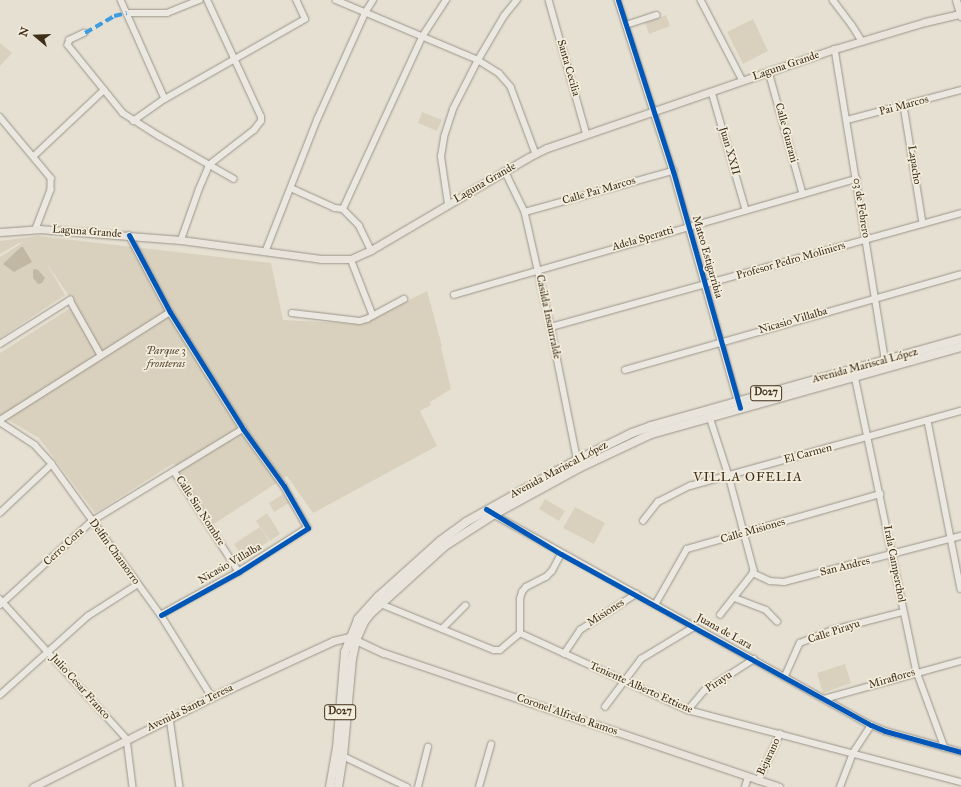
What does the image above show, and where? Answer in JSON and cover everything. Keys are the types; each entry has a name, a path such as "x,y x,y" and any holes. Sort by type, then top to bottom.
{"highway":[{"name":"Avenida Mariscal López","path":"739,404 855,376 961,339"},
{"name":"Avenida Mariscal López","path":"338,787 344,756 353,654 353,638 360,616 379,596 440,541 486,509 608,449 651,426 709,413 886,364 961,347"},
{"name":"Avenida Mariscal López","path":"330,787 336,754 345,652 364,622 381,604 445,546 578,464"}],"main road":[{"path":"956,0 961,14"},
{"name":"Laguna Grande","path":"0,232 36,229 129,236 181,240 266,250 322,259 352,259 536,154 835,49 961,14"},
{"name":"Avenida Santa Teresa","path":"33,787 212,697 332,641 353,638"},
{"name":"Coronel Alfredo Ramos","path":"353,638 384,653 779,787"}],"street":[{"path":"121,0 165,99"},
{"path":"127,13 167,13 199,0"},
{"path":"181,240 199,189 210,165 254,130 261,121 261,116 207,0"},
{"path":"133,120 165,99 305,19 296,0"},
{"path":"336,0 478,60 499,73 511,87 536,154"},
{"path":"266,250 317,120 365,13 373,0"},
{"path":"343,209 422,37 446,0"},
{"path":"448,204 441,157 444,137 453,109 478,60 504,16 517,0"},
{"name":"Santa Cecilia","path":"549,0 588,135"},
{"name":"Mateo Estigarribia","path":"618,0 655,111 673,171 739,404"},
{"path":"701,0 743,81"},
{"path":"833,0 862,41"},
{"path":"626,25 656,15"},
{"path":"85,33 70,40 68,45 123,113 234,179"},
{"name":"03 de Febrero","path":"835,49 886,364"},
{"name":"Calle Guarani","path":"769,72 803,194"},
{"path":"34,156 104,90"},
{"name":"Pai Marcos","path":"847,120 961,90"},
{"name":"Juan XXII","path":"712,92 746,210"},
{"name":"Lapacho","path":"904,106 923,224"},
{"path":"0,117 34,156 52,183 36,229"},
{"name":"Casilda Insaurralde","path":"505,171 525,212 551,327 578,464"},
{"name":"Calle Pai Marcos","path":"525,212 673,171"},
{"name":"Adela Speratti","path":"454,295 689,226 857,179"},
{"path":"291,188 330,206 343,209 359,225 370,250"},
{"name":"Profesor Pedro Moliniers","path":"551,327 961,213"},
{"path":"129,236 170,312 243,429"},
{"path":"352,259 373,314"},
{"name":"Nicasio Villalba","path":"625,370 720,341 961,274"},
{"path":"292,312 360,321 368,319 373,314 404,299"},
{"path":"0,344 70,300 101,355"},
{"path":"0,421 170,312"},
{"name":"Irala Camperchol","path":"855,376 903,612 917,672 945,748"},
{"name":"El Carmen","path":"643,521 658,502 690,486 868,438 961,411"},
{"path":"709,413 729,476 754,570 735,598 720,615"},
{"name":"Delfin Chamorro","path":"0,421 35,445 52,464 161,615 212,697"},
{"path":"928,421 961,589"},
{"name":"Nicasio Villalba","path":"161,615 239,572 308,528 284,486 243,429"},
{"name":"Cerro Cora","path":"1,602 92,521 243,429"},
{"path":"0,513 52,464"},
{"name":"Calle Sin Nombre","path":"174,471 239,572"},
{"name":"Calle Misiones","path":"655,604 687,549 880,494"},
{"name":"Juana de Lara","path":"486,509 493,515 561,554 655,604 871,725 961,752"},
{"name":"San Andres","path":"752,573 770,581 784,582 961,536"},
{"path":"381,604 497,650 520,633 520,599 522,592 526,587 546,577 552,571 561,554"},
{"path":"0,695 88,616 138,584"},
{"name":"Misiones","path":"564,654 580,630 636,594"},
{"path":"735,598 766,610 777,621"},
{"name":"Julio Cesar Franco","path":"1,602 127,739"},
{"path":"442,629 465,606"},
{"name":"Calle Pirayu","path":"785,676 800,643 833,630 903,612"},
{"path":"605,707 641,659 694,627"},
{"name":"Teniente Alberto Ettiene","path":"520,633 688,710 961,782"},
{"name":"Pirayu","path":"688,710 704,692 754,660"},
{"name":"Miraflores","path":"824,699 961,661"},
{"path":"170,718 180,787"},
{"path":"840,787 853,753 871,725"},
{"name":"Bejarano","path":"758,781 780,734"},
{"path":"127,739 133,787"},
{"path":"479,787 492,745"},
{"path":"418,787 428,747"},
{"path":"344,756 407,787"},
{"path":"745,787 748,777"}],"green space":[{"path":"666,15 670,26 649,34 645,23"},
{"path":"753,19 768,51 743,64 727,32"},
{"path":"0,43 12,53 0,66"},
{"path":"422,112 442,120 437,131 418,123"},
{"name":"Parque 3 fronteras","path":"38,236 271,263 283,320 362,324 427,291 442,346 451,389 430,402 431,405 420,411 437,446 313,513 287,476 214,524 174,463 95,513 39,438 0,415 0,353 75,305 45,261 65,295 0,338 0,257 22,243 33,241 19,243 0,254 0,241"},
{"path":"283,494 289,503 274,512 269,503"},
{"path":"545,499 565,511 559,521 539,509"},
{"path":"575,507 605,523 594,544 563,528"},
{"path":"267,513 280,534 270,541 256,521"},
{"path":"260,527 269,541 243,558 234,544"},
{"path":"845,664 851,683 823,693 817,673"}],"shaded area":[{"path":"21,247 23,247 32,262 14,272 3,264"},
{"path":"34,269 38,270 45,278 42,283 38,284 33,278"}],"marked path":[{"path":"85,33 114,16 127,13"}],"cycle path":[{"path":"618,0 673,171 740,408"},
{"path":"129,235 170,312 243,429 284,486 308,528 239,572 161,615"},
{"path":"486,509 561,554 871,725 885,731 961,752"}],"district":[{"name":"VILLA OFELIA","path":"748,477"}]}
